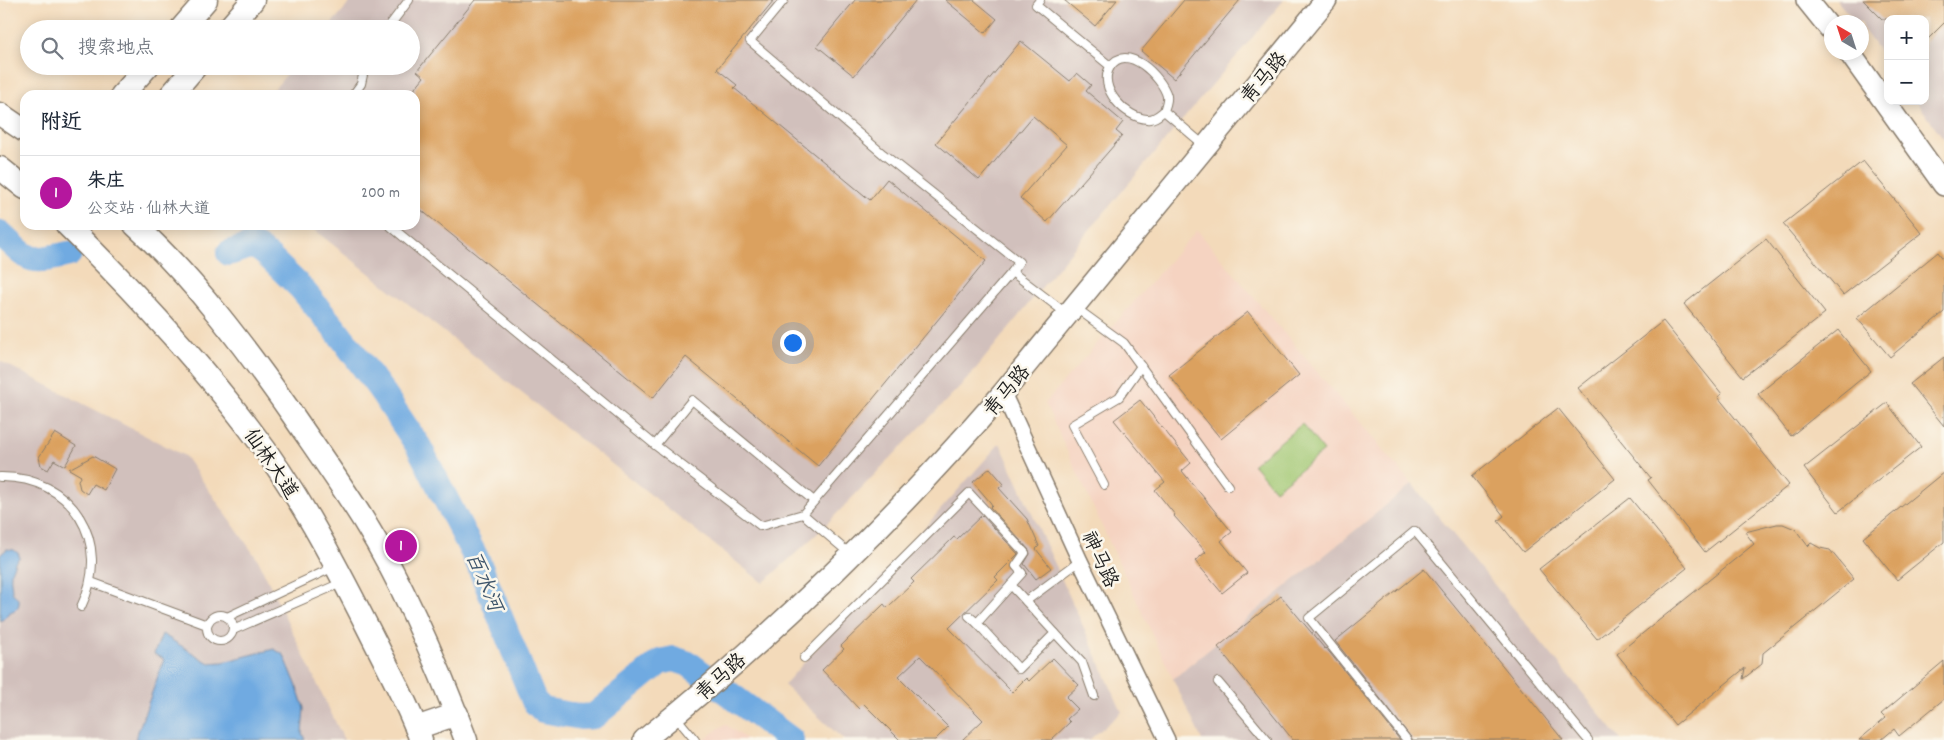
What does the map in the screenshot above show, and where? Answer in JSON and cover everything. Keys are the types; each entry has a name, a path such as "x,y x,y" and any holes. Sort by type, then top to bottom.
{"main road":[{"path":"189,20 206,0"},
{"path":"236,20 253,0"},
{"path":"126,90 140,75"},
{"path":"175,90 188,75"},
{"path":"0,114 20,128"},
{"path":"0,168 20,184"},
{"name":"仙林大道","path":"72,230 118,276 189,354 250,429 284,478 325,545 391,675 418,734"},
{"path":"140,230 193,285 232,333 276,391 353,505 385,558 427,641 466,740"},
{"path":"418,734 457,714"}],"street":[{"path":"1807,0 1824,21"},
{"name":"青马路","path":"644,740 704,692 852,556 955,449 1071,311 1319,5"},
{"path":"1854,60 1944,185"},
{"name":"神马路","path":"1003,393 1080,561 1167,740"}],"lane":[{"path":"394,20 409,0"},
{"path":"394,230 655,445 761,526 804,514 1019,262 876,147 750,41 784,0"},
{"path":"1040,0 1036,5 1110,66"},
{"path":"1136,60 1151,70 1161,82 1168,98 1164,111 1155,118 1147,120 1133,114 1117,102 1108,89 1106,78 1110,66 1116,62 1136,60"},
{"path":"357,90 361,84 363,75"},
{"path":"1164,111 1205,146"},
{"path":"1012,272 1124,343 1228,486"},
{"path":"1104,485 1072,425 1118,397 1141,366"},
{"path":"655,445 692,400 814,501"},
{"path":"0,477 26,478 39,483 62,497 72,506 86,529 93,562 91,582 81,607"},
{"path":"804,658 969,493 1025,553 1016,566 1022,573 976,623"},
{"path":"804,514 852,556"},
{"path":"1407,740 1309,618 1415,531 1588,740"},
{"path":"1026,601 1080,561"},
{"path":"340,574 233,630 228,639 218,642 206,632 207,625 212,617 216,615 227,617 340,574"},
{"path":"91,582 207,625"},
{"path":"1011,585 1082,662 1094,696"},
{"path":"969,616 1019,668 1055,633"},
{"path":"227,617 231,620 233,630"},
{"path":"1218,682 1267,740"},
{"path":"675,715 695,740"}],"shaded area":[{"path":"352,0 1284,0 1064,260 970,376 818,533 763,583 314,230 420,230 420,90 273,90 286,75 420,75 420,20 335,20"},
{"path":"1836,0 1944,0 1944,139 1919,105 1929,105 1929,15 1884,15 1884,58 1869,37 1869,15 1850,15"},
{"path":"1197,230 1412,484 1173,679 1045,403"},
{"path":"0,361 185,456 258,560 344,740 0,740"},
{"path":"1000,443 1122,712 1089,740 844,740 784,685"},
{"path":"1412,484 1621,740 1202,740 1173,679"},
{"path":"725,724 748,740 703,740"}],"green space":[{"path":"1302,424 1324,451 1275,490 1253,464"}],"water":[{"path":"7,549 14,550 19,554 19,558 11,571 11,578 12,592 19,604 16,609 0,621 0,555"},
{"path":"162,634 209,663 223,662 274,649 284,655 304,708 302,733 305,740 135,740 164,659 154,654"}],"building":[{"path":"475,0 774,0 717,69 737,85 734,88 870,200 887,179 986,261 818,466 686,357 653,398 420,209 420,90 415,90 415,88 424,77 420,74 420,67"},
{"path":"855,0 916,0 854,76 817,46"},
{"path":"945,0 974,0 997,19 985,33"},
{"path":"1064,0 1117,0 1095,26"},
{"path":"1184,0 1240,0 1174,79 1141,51"},
{"path":"1863,0 1944,0 1944,23 1929,38 1929,15 1884,15 1884,19"},
{"path":"1021,41 1070,81 1077,73 1091,85 1086,91 1123,122 1116,131 1122,136 1047,222 1020,198 1067,145 1033,116 979,180 936,143"},
{"path":"1863,161 1922,233 1843,295 1783,224"},
{"path":"1766,239 1825,313 1743,377 1684,304"},
{"path":"1938,252 1944,260 1944,312 1890,357 1857,318"},
{"path":"1248,312 1299,375 1221,439 1169,375"},
{"path":"1663,321 1722,394 1718,397 1789,485 1705,552 1648,480 1651,478 1578,388"},
{"path":"1838,330 1871,371 1791,436 1758,394"},
{"path":"1944,357 1944,426 1910,384"},
{"path":"1140,400 1191,463 1182,471 1232,532 1221,541 1247,573 1222,593 1195,561 1206,552 1174,516 1155,490 1165,482 1114,420"},
{"path":"1887,403 1921,447 1838,512 1804,468"},
{"path":"1558,408 1615,479 1523,552 1498,521 1504,516 1472,476"},
{"path":"55,433 76,446 65,466 54,460 48,470 41,466 39,457"},
{"path":"93,456 115,469 104,490 93,484 87,494 80,489 78,480 81,476 69,469"},
{"path":"990,468 1004,484 999,488 1027,519 1039,546 1036,549 1051,568 1036,579 1024,564 1030,554 1029,550 990,507 992,505 990,502 973,482"},
{"path":"1944,472 1944,542 1897,580 1863,538"},
{"path":"1630,498 1687,568 1597,639 1539,569"},
{"path":"982,515 1018,554 995,577 998,580 949,628 1012,692 1026,678 1029,681 1053,658 1079,685 1066,697 1078,709 1067,719 1070,722 1051,740 962,740 983,720 920,656 898,677 948,727 935,740 900,740 864,704 859,709 822,670 844,649 841,646 884,604 887,608 914,582 911,579 954,537 957,539"},
{"path":"1783,524 1795,529 1808,546 1811,543 1820,548 1830,550 1854,579 1763,653 1762,664 1743,679 1745,668 1675,725 1617,654 1754,544 1745,532"},
{"path":"1424,569 1563,740 1413,740 1335,641"},
{"path":"1281,596 1326,648 1400,740 1293,740 1218,647"},
{"path":"1944,661 1944,699 1899,736 1894,729 1881,740 1859,740 1885,718 1881,714"}],"waterway":[{"name":"百水河","path":"0,233 18,250 30,258 45,259 69,254"},
{"name":"百水河","path":"229,253 249,246 258,248 267,255 301,288 344,340 380,389 419,447 478,562 534,701 543,710 581,717 594,716 660,662 674,659 689,664 791,740"}],"place":[{"name":"朱庄","path":"401,546"}]}
